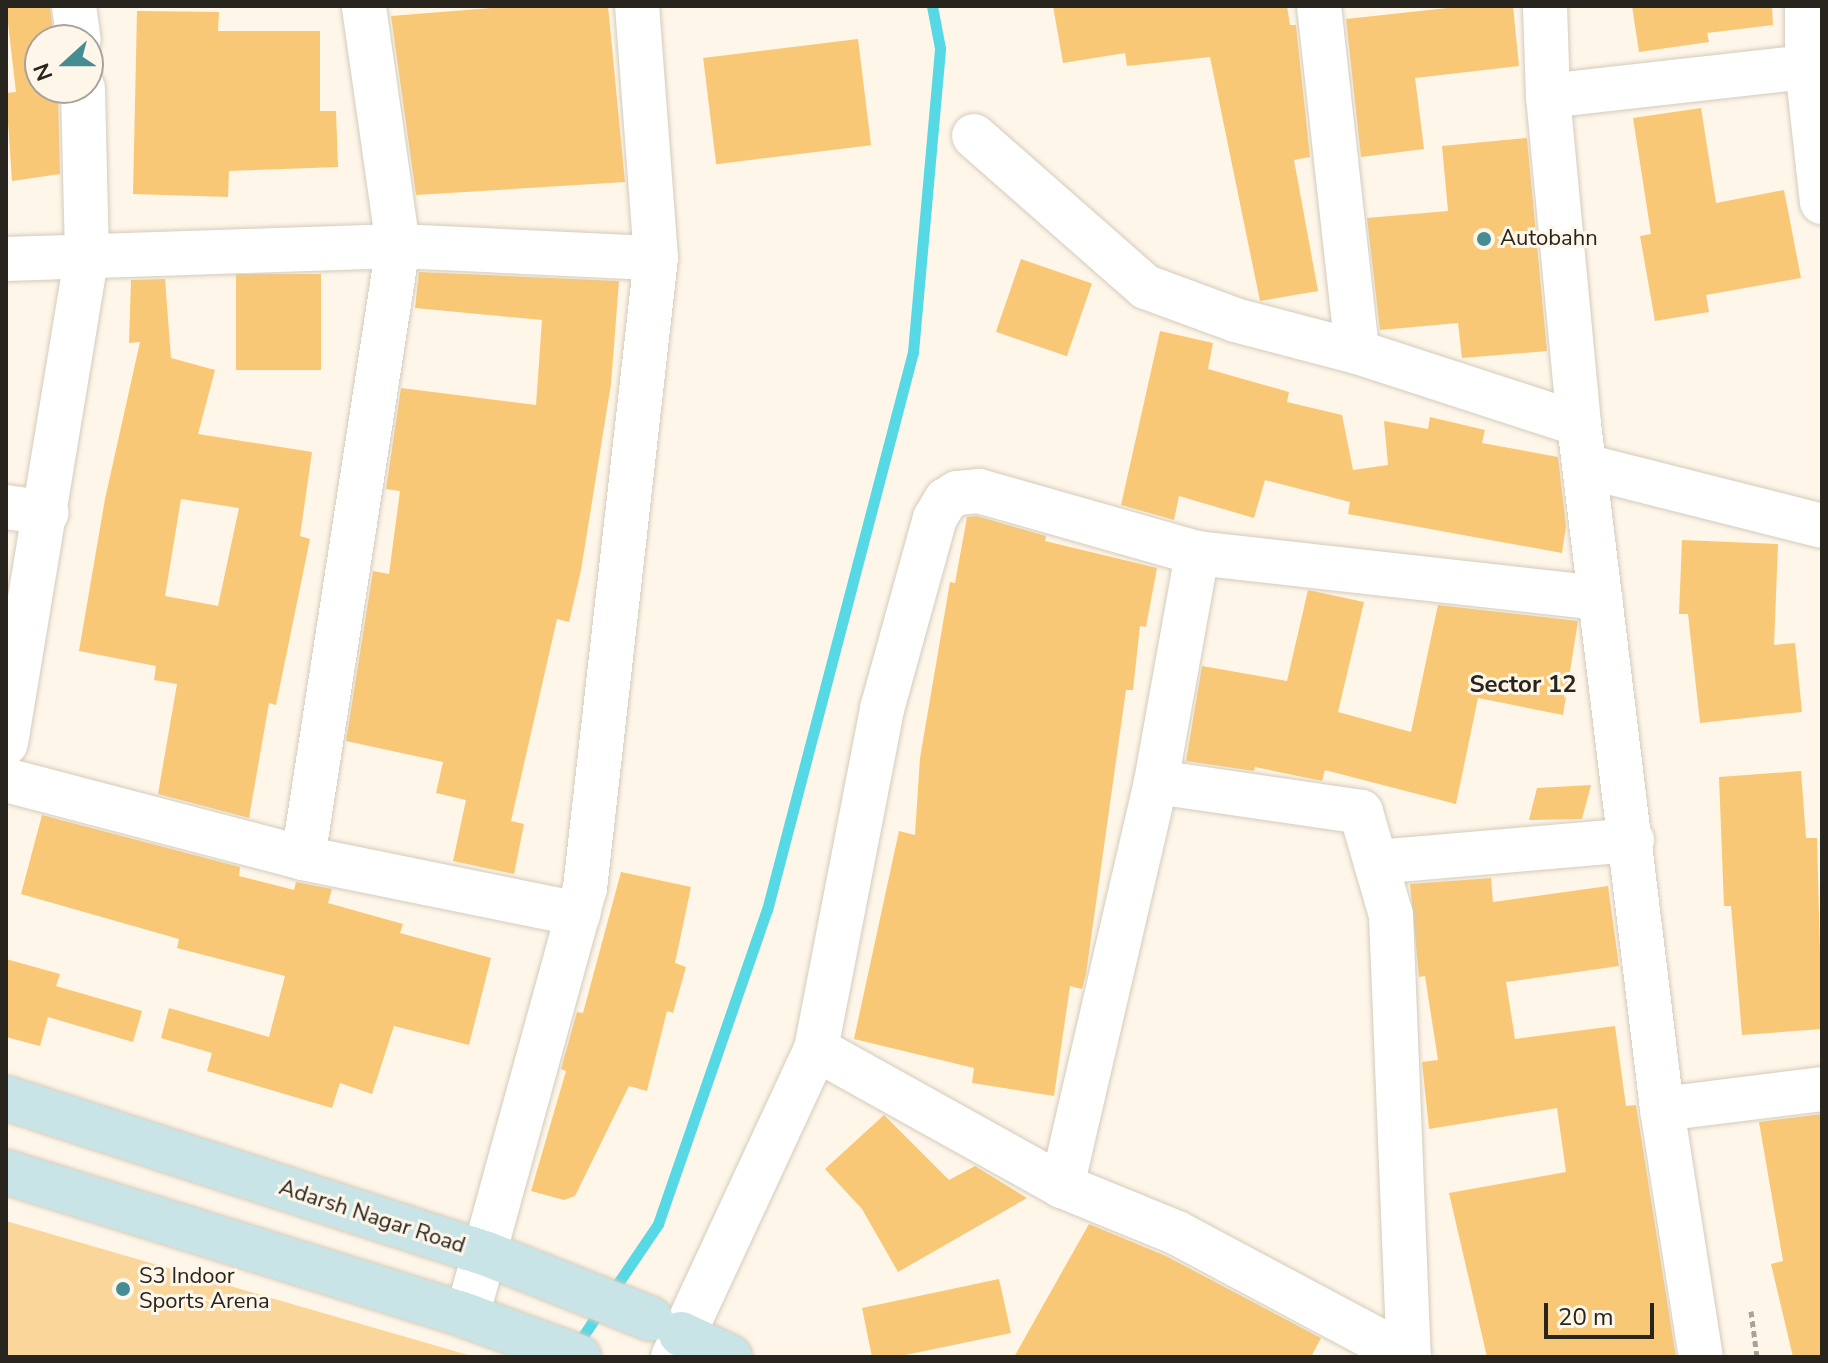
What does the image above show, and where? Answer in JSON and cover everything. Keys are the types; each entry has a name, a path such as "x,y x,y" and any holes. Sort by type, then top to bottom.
{"main road":[{"name":"Adarsh Nagar Road","path":"6,1098 487,1254 560,1283 668,1337 730,1357"},
{"path":"6,1172 467,1316 579,1357"}],"street":[{"path":"303,858 398,246 364,6"},
{"path":"467,1316 487,1254 578,914 650,347 656,258 637,6"},
{"path":"1319,6 1357,352"},
{"path":"1545,6 1548,96 1579,424 1632,840 1662,1109 1701,1357"},
{"path":"1807,6 1822,202"},
{"path":"1548,96 1814,67"},
{"path":"6,743 27,510 87,255 83,104"},
{"path":"974,136 1146,287 1235,320 1357,352 1579,424"},
{"path":"6,259 398,246 656,258"},
{"path":"1585,466 1822,526"},
{"path":"668,1337 816,1049 882,709 935,518 946,500 957,493 979,491 1197,553 1601,598"},
{"path":"1062,1186 1156,782 1197,553"},
{"path":"6,780 303,858 578,914"},
{"path":"1156,782 1361,812 1391,915 1409,1357"},
{"path":"1376,862 1632,840"},
{"path":"816,1049 1062,1186 1177,1233 1409,1357"},
{"path":"1662,1109 1822,1089"}],"path":[{"path":"1751,1311 1757,1357"}],"shaded area":[{"name":"S3 Indoor Sports Arena","path":"6,1221 475,1357 6,1357"}],"building":[{"path":"6,6 50,6 52,24 24,24 24,104 58,104 60,174 12,181 6,93 16,92"},
{"path":"517,6 608,6 625,182 416,195 391,16"},
{"path":"1053,6 1287,6 1290,25 1296,25 1310,157 1294,160 1318,291 1260,301 1210,57 1127,66 1125,53 1063,63"},
{"path":"1466,6 1513,6 1519,66 1415,78 1424,149 1361,157 1346,19"},
{"path":"1632,6 1772,6 1773,25 1707,33 1709,42 1639,52"},
{"path":"137,11 219,12 218,31 320,31 320,111 336,111 338,167 229,171 228,197 133,194"},
{"path":"858,39 871,145 716,164 703,58"},
{"path":"1701,108 1716,203 1784,190 1801,278 1706,295 1709,312 1655,321 1640,236 1651,234 1633,118"},
{"path":"1527,138 1547,351 1462,358 1458,323 1380,330 1367,218 1448,211 1442,146"},
{"path":"1021,259 1092,283 1067,356 996,332"},
{"path":"419,272 619,281 611,384 581,570 569,622 557,619 511,821 524,824 514,874 453,861 466,800 436,793 443,762 346,741 373,571 389,574 400,491 386,489 401,388 536,405 542,320 415,308"},
{"path":"236,274 321,274 321,370 236,370"},
{"path":"165,279 171,358 215,370 198,434 312,452 300,536 310,539 276,705 269,703 249,818 158,794 177,684 154,680 156,666 79,651 105,499 140,342 129,343 131,280","holes":["181,499 239,508 218,606 165,596"]},
{"path":"1160,331 1213,343 1208,369 1289,392 1287,402 1342,415 1353,470 1388,465 1384,421 1428,429 1430,417 1485,430 1482,443 1558,457 1566,526 1562,553 1348,514 1350,502 1265,480 1254,518 1179,496 1174,520 1121,505"},
{"path":"977,516 1046,536 1045,541 1157,568 1146,627 1140,626 1133,690 1126,690 1086,974 1082,989 1070,986 1054,1096 972,1083 974,1068 854,1039 899,831 915,835 920,758 950,582 955,583 967,517"},
{"path":"1682,540 1778,544 1774,645 1795,643 1802,712 1700,723 1688,614 1679,614"},
{"path":"1308,590 1364,602 1338,712 1411,732 1438,605 1578,621 1563,715 1478,698 1456,804 1325,770 1322,781 1255,767 1254,771 1186,761 1202,666 1287,681"},
{"path":"1801,771 1806,838 1817,838 1822,1029 1742,1035 1731,906 1724,906 1719,777"},
{"path":"1591,785 1582,819 1529,820 1537,788"},
{"path":"42,815 240,867 239,876 294,890 296,882 332,889 328,903 403,924 400,933 491,958 469,1045 394,1026 372,1094 340,1083 332,1108 207,1071 212,1053 161,1038 169,1008 269,1037 285,976 177,948 179,939 21,894"},
{"path":"621,872 691,887 675,963 686,967 673,1013 667,1011 647,1091 629,1086 575,1196 564,1200 531,1191 566,1071 561,1069 577,1012 583,1013"},
{"path":"1491,878 1493,902 1608,886 1619,966 1506,982 1515,1039 1615,1026 1626,1106 1636,1105 1676,1357 1487,1357 1449,1193 1566,1172 1557,1108 1429,1129 1422,1062 1438,1060 1425,976 1419,977 1410,884"},
{"path":"6,959 60,974 56,986 142,1011 133,1042 48,1017 40,1046 6,1037"},
{"path":"1822,1114 1822,1357 1793,1357 1771,1264 1783,1261 1759,1122"},
{"path":"884,1115 949,1180 975,1166 1027,1198 898,1272 862,1209 825,1169"},
{"path":"1089,1224 1166,1256 1321,1338 1311,1357 1014,1357"},
{"path":"999,1279 1011,1333 896,1357 872,1357 862,1308"}],"waterway":[{"path":"610,1295 658,1224 767,910 913,352 940,48 932,6"},
{"path":"577,1345 601,1309"}],"place":[{"name":"Autobahn","path":"1484,239"},
{"name":"S3 Indoor Sports Arena","path":"123,1289"}],"district":[{"name":"Sector 12","path":"1523,685"}]}
